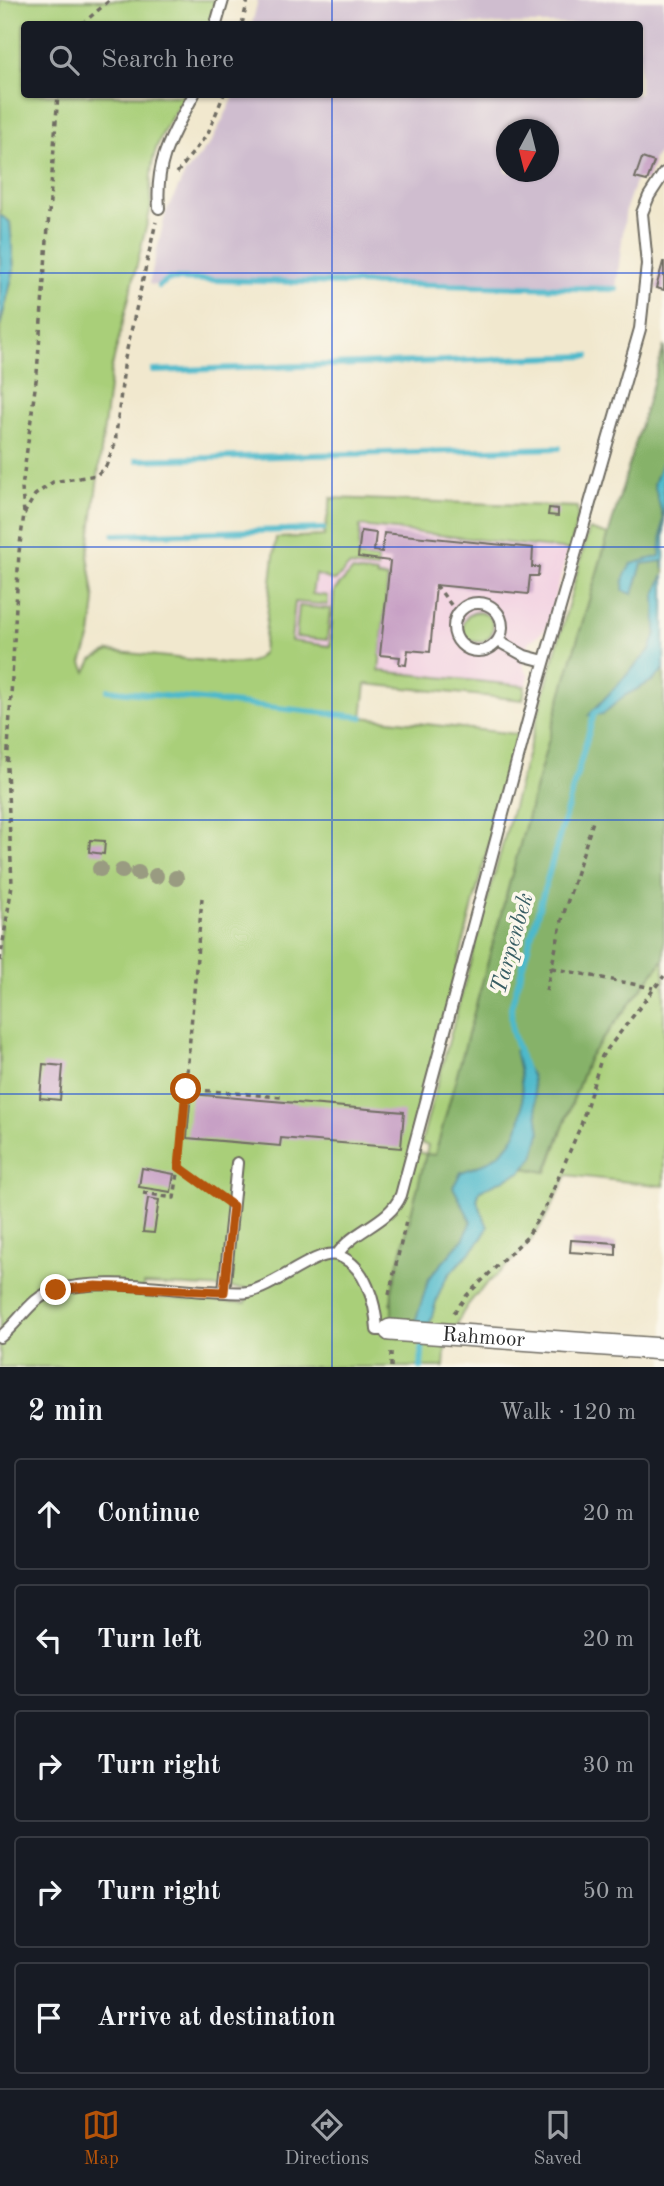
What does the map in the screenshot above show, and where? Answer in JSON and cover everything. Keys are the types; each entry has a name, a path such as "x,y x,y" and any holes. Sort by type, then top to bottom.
{"street":[{"name":"Rahmoor","path":"398,1331 442,1332 663,1352"}],"lane":[{"path":"217,21 223,0"},
{"path":"159,208 157,183 165,146 192,98"},
{"path":"337,1255 349,1239 387,1215 401,1195 544,661 640,329 647,264 642,213 664,173"},
{"path":"476,603 492,607 502,621 503,629 498,641 481,652 464,648 454,634 458,614 467,605 476,603"},
{"path":"498,641 526,656 544,661"},
{"path":"224,1292 237,1163"},
{"path":"0,1337 42,1295 65,1289 96,1286 224,1292 260,1290 317,1258 337,1255 346,1261 370,1289 376,1307 377,1330 398,1331"}],"path":[{"path":"86,21 110,0"},
{"path":"243,21 248,0"},
{"path":"0,961 12,885 7,768 19,552 24,514 22,488 37,373 58,98"},
{"path":"24,514 35,495 52,482 97,475 113,454 125,358 159,208 178,172 208,133 222,98"},
{"path":"436,585 458,614"},
{"path":"546,991 563,916 594,818"},
{"path":"143,1193 174,1198 202,898"},
{"path":"552,968 653,988"},
{"path":"442,1332 467,1296 527,1237 548,1202 581,1125 602,1056 664,976"},
{"path":"186,1089 281,1097"},
{"path":"179,1167 233,1206"},
{"path":"398,1331 389,1290 408,1216"}],"shaded area":[{"path":"258,0 664,0 664,147 635,182 626,208 616,289 170,279 159,286 149,284 166,212 185,174 212,141 234,98 643,98 643,21 253,21"},
{"path":"348,514 569,546 546,629 528,643 523,667 529,675 527,684 522,688 348,670 279,658 289,560 335,560"}],"green space":[{"path":"0,0 216,0 210,21 21,21 21,98 184,98 156,148 151,174 151,207 111,371 88,556 95,600 91,636 82,663 86,672 92,660 109,651 231,663 255,660 263,652 276,538 324,536 331,498 577,507 578,516 570,550 360,526 359,557 378,559 377,569 349,566 335,581 315,574 312,594 328,596 328,605 295,602 291,641 330,646 334,591 352,571 388,578 379,671 525,686 523,700 366,684 362,717 517,734 410,1150 426,1154 392,1290 391,1303 446,1339 444,1367 0,1367 0,326 14,270 10,222 0,215","holes":["144,1284 249,1289 246,1303 144,1297"]},
{"path":"664,346 664,959 589,1057 546,1172 507,1165 471,1198 481,1230 440,1277 425,1326 392,1326 392,1290 426,1154 435,1155 558,706"},
{"path":"589,529 608,535 558,706 435,1156 426,1154 428,1146 421,1143"},
{"path":"299,606 330,609 327,640 296,637"},
{"path":"478,612 484,613 492,621 492,633 484,641 478,642 472,641 464,633 463,627 464,621 472,613"},
{"path":"664,959 664,1186 567,1175 530,1242 469,1303 456,1328 425,1326 471,1197 507,1165 547,1172 589,1057"}],"water":[{"path":"0,215 10,222 14,270 0,326"},
{"path":"664,456 664,569 662,561 642,564 633,594 623,591 624,577 631,564 660,556 663,518 654,484"},
{"path":"664,574 664,669 654,680 624,696 603,714 589,715 650,650 656,633 655,596"},
{"path":"515,1050 532,1076 540,1133 534,1157 521,1172 480,1190 477,1200 488,1227 477,1245 444,1282 429,1326 414,1326 429,1278 464,1238 471,1221 453,1187 461,1172 483,1164 500,1153 519,1126 522,1092"}],"building":[{"path":"642,158 654,162 647,181 635,178"},
{"path":"664,262 664,290 656,288"},
{"path":"549,508 558,509 558,516 548,515"},
{"path":"361,531 376,533 374,551 382,552 384,533 533,548 532,567 539,567 538,576 530,576 528,594 436,585 430,652 408,650 406,665 399,664 400,657 380,655 390,561 358,557"},
{"path":"90,840 105,841 104,854 89,852"},
{"path":"43,1064 63,1066 60,1100 40,1098"},
{"path":"191,1094 404,1112 401,1148 281,1138 280,1146 187,1138"},
{"path":"142,1168 174,1174 171,1192 139,1187"},
{"path":"148,1198 159,1200 154,1233 143,1232"},
{"path":"571,1240 616,1243 616,1255 570,1252"}],"waterway":[{"path":"159,286 169,279 616,289"},
{"path":"153,371 588,356"},
{"path":"137,460 559,448"},
{"path":"114,535 323,529"},
{"path":"108,690 362,717"},
{"name":"Tarpenbek","path":"526,1073 512,1031 511,1007 594,714 598,711"},
{"name":"Tarpenbek","path":"421,1367 423,1338"}],"route":[{"path":"56,1290 96,1286 224,1292 233,1206 179,1167 186,1089"}]}
